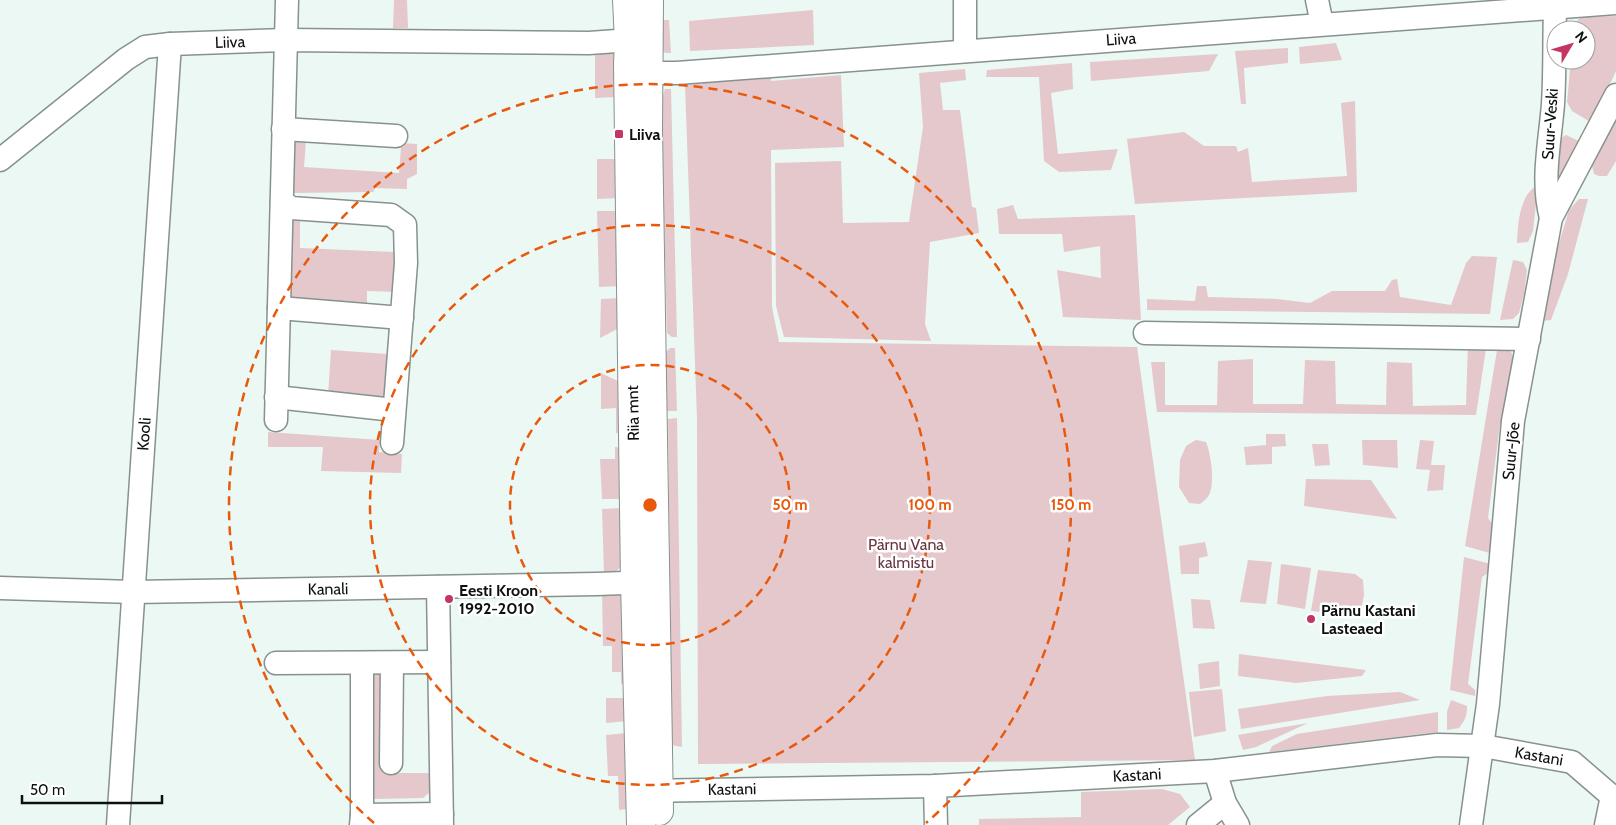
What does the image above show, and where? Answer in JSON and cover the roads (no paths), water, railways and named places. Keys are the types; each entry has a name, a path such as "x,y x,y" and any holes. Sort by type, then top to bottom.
{"main road":[{"name":"Riia mnt","path":"627,0 639,54 646,582 639,761 660,825"},
{"name":"Riia mnt","path":"639,54 650,0"},
{"name":"Riia mnt","path":"641,825 650,791"}],"street":[{"path":"276,420 287,0"},
{"path":"965,0 965,51"},
{"path":"1317,0 1322,24"},
{"name":"Liiva","path":"0,160 126,59 145,47 170,44 286,40 589,44 639,54 686,72 1322,24 1553,4 1616,2"},
{"name":"Suur-Veski","path":"1552,218 1547,201 1546,179 1553,102 1553,4"},
{"name":"Kooli","path":"118,825 170,44"},
{"name":"Suur-Jõe","path":"1471,825 1488,704 1513,421 1552,218 1616,95"},
{"path":"283,129 396,136"},
{"path":"282,201 291,208 391,215 405,225 406,263 392,443"},
{"path":"279,308 402,318"},
{"path":"1145,333 1529,338"},
{"path":"276,397 394,410"},
{"name":"Kanali","path":"0,588 133,592 646,582"},
{"path":"362,664 361,820 442,820 438,587"},
{"path":"276,663 362,664 439,662"},
{"path":"391,763 392,663"},
{"name":"Kastani","path":"650,791 935,786 1215,771 1437,745 1482,746 1572,762 1614,798"},
{"path":"1215,771 1226,803 1238,825"},
{"path":"935,786 936,825"},
{"path":"1606,825 1614,798"},
{"path":"1198,825 1226,803"}],"place":[{"name":"Liiva","path":"619,134"},
{"name":"Eesti Kroon 1992-2010","path":"449,599"},
{"name":"Pärnu Kastani Lasteaed","path":"1311,619"}],"park label":[{"name":"Pärnu Vana kalmistu","path":"906,553"}]}
